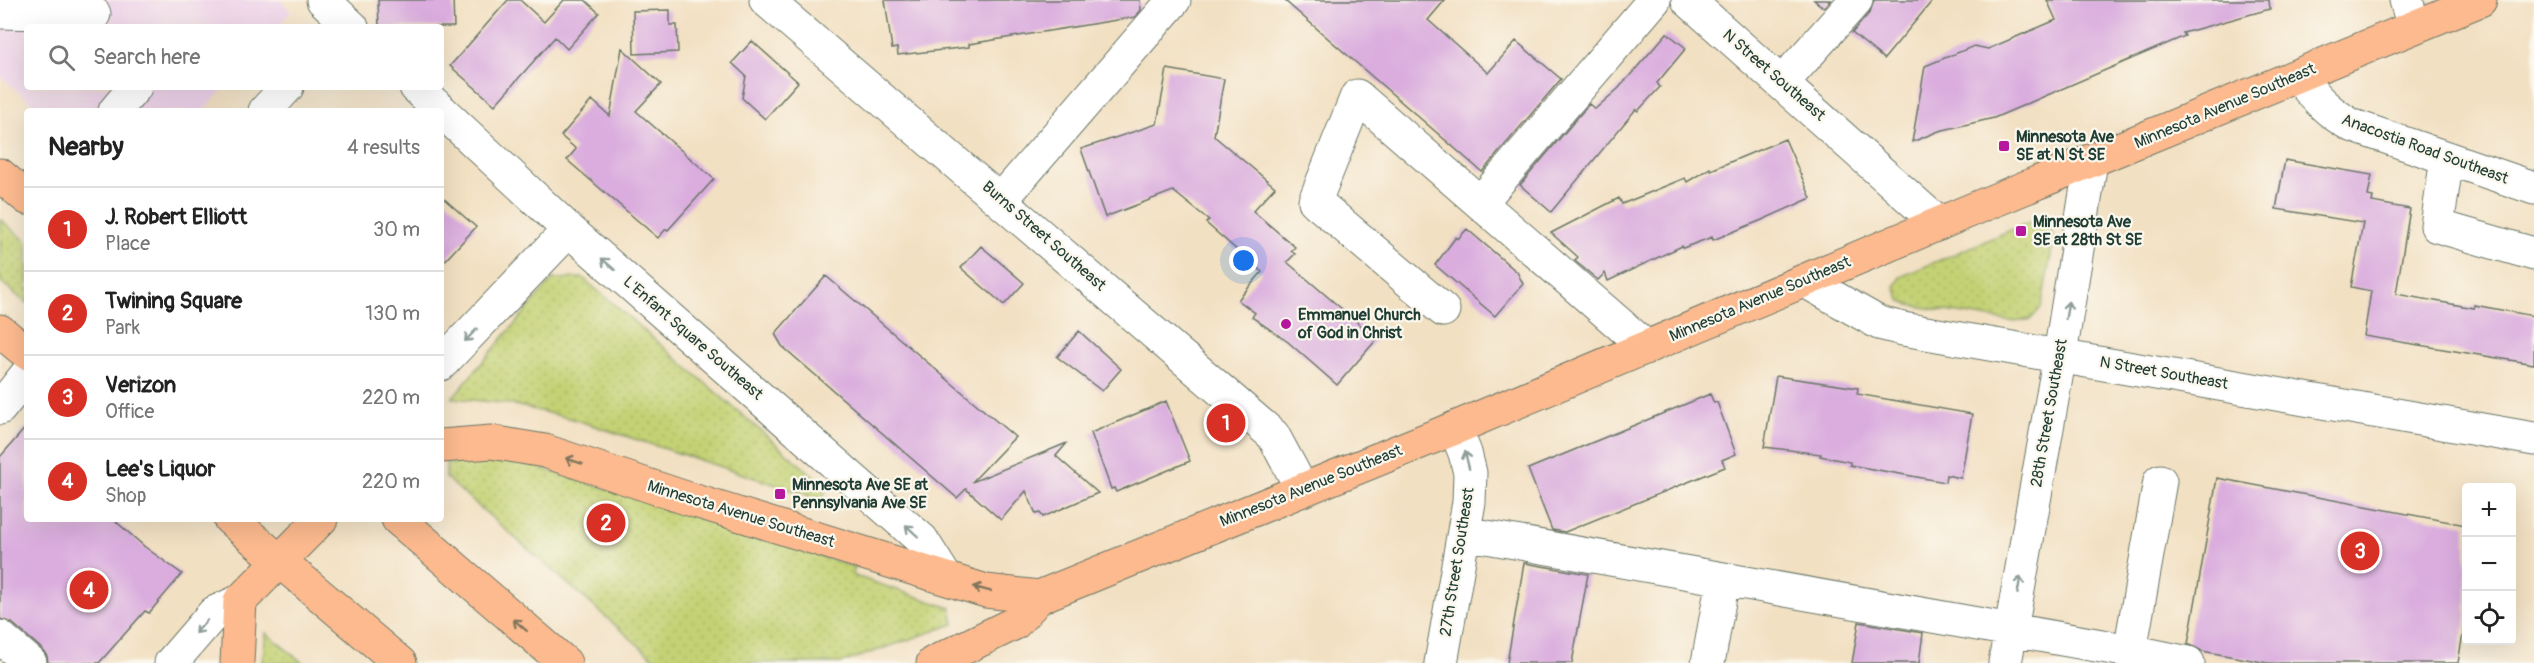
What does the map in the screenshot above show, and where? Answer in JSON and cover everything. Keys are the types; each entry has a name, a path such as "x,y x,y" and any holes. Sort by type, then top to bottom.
{"main road":[{"name":"Minnesota Avenue Southeast","path":"933,663 966,657 1015,623 1040,597 1455,428 2298,76 2410,13 2480,0"},
{"path":"0,174 24,195"},
{"path":"0,331 24,351"},
{"name":"Minnesota Avenue Southeast","path":"444,446 491,442 545,451 686,498 986,591 1040,597"},
{"path":"235,522 400,663"},
{"path":"237,663 240,602 318,522"},
{"path":"401,522 565,663"},
{"path":"281,561 366,663"}],"street":[{"path":"323,0 345,24"},
{"name":"Burns Street Southeast","path":"766,0 1273,435 1302,489"},
{"path":"1001,200 1174,0"},
{"path":"1480,203 1654,0"},
{"name":"N Street Southeast","path":"1688,0 1939,224"},
{"path":"1782,83 1856,0"},
{"path":"0,12 94,14"},
{"name":"Anacostia Road Southeast","path":"2298,76 2316,100 2333,115 2351,125 2534,188"},
{"path":"118,108 132,90"},
{"path":"268,108 284,90"},
{"name":"L'Enfant Square Southeast","path":"419,90 438,108"},
{"path":"1443,310 1315,201 1357,96 1646,347"},
{"name":"L'Enfant Square Southeast","path":"444,113 569,230 922,540 946,578"},
{"path":"2447,158 2437,226 2534,254"},
{"name":"28th Street Southeast","path":"2005,663 2060,355 2091,162"},
{"path":"444,361 569,230"},
{"name":"N Street Southeast","path":"1805,281 1879,323 2534,439"},
{"path":"0,408 24,378"},
{"name":"27th Street Southeast","path":"1441,663 1469,502 1470,474 1455,428"},
{"path":"2130,651 2160,482"},
{"path":"1464,533 2187,663"},
{"path":"1708,663 1723,579"},
{"path":"171,663 214,613 240,602"},
{"path":"0,637 30,663"}],"shaded area":[{"path":"0,0 281,0 291,11 280,24 24,24 24,90 222,90 206,108 37,108 0,76"}],"green space":[{"path":"0,219 24,239 24,301 0,281"},
{"path":"2039,220 2049,224 2054,238 2041,308 2031,319 2015,322 1909,305 1900,300 1895,287 1900,277"},
{"path":"583,278 826,487 823,500 573,419 511,404 452,398 553,279"},
{"path":"512,459 855,567 852,575 951,608 954,624 841,663 659,663 446,478 446,463"},
{"path":"266,633 303,663 262,663"}],"building":[{"path":"378,0 453,0 454,27 444,27 444,24 379,24"},
{"path":"508,0 520,0 544,22 564,0 585,0 599,13 567,49 555,37 495,105 450,66"},
{"path":"885,0 1140,0 1141,10 1135,17 969,44 969,47 898,55 897,48 892,49"},
{"path":"1284,0 1445,0 1428,20 1488,73 1516,41 1561,79 1482,172"},
{"path":"1814,0 1831,0 1824,8"},
{"path":"1874,0 1933,0 1884,59 1852,33 1870,12"},
{"path":"2047,0 2269,0 2270,9 2183,33 2185,36 1994,118 1939,131 1912,142 1925,66 1974,46 1988,49 2056,20"},
{"path":"670,10 670,25 677,25 678,52 634,54 633,11"},
{"path":"1667,33 1686,48 1657,83 1660,87 1638,111 1636,109 1551,212 1520,185 1589,104 1595,109 1618,89"},
{"path":"752,41 798,82 765,119 742,98 746,76 732,63"},
{"path":"622,48 661,84 636,111 714,179 658,238 567,160 576,149 561,136 592,100 610,116"},
{"path":"1167,69 1224,79 1214,136 1275,187 1253,211 1295,247 1291,251 1295,254 1287,262 1377,339 1337,385 1288,342 1252,317 1255,313 1238,300 1262,272 1206,223 1209,220 1173,191 1105,217 1081,149 1157,124"},
{"path":"1785,139 1811,198 1713,240 1712,237 1683,248 1682,246 1608,281 1605,273 1598,280 1575,261 1578,257 1551,233 1619,198 1622,204 1685,178 1687,182 1710,168 1711,170"},
{"path":"2285,160 2372,175 2368,196 2373,197 2372,202 2410,209 2396,294 2534,316 2534,364 2364,336 2371,291 2351,287 2363,223 2276,209"},
{"path":"444,199 476,227 444,262"},
{"path":"1467,229 1517,272 1523,284 1495,316 1435,265 1456,237 1458,239"},
{"path":"981,246 1024,283 1004,305 961,268"},
{"path":"826,276 1015,437 972,482 1067,443 1056,456 1098,493 1043,517 1040,513 1036,514 1026,491 1001,520 966,489 957,498 782,346 775,334"},
{"path":"1079,331 1121,369 1102,391 1057,357"},
{"path":"1776,376 1858,388 1857,394 1972,414 1961,478 1946,475 1945,482 1850,465 1850,462 1820,456 1821,454 1764,447"},
{"path":"1710,394 1714,403 1717,402 1736,454 1722,460 1725,467 1565,532 1552,530 1528,469"},
{"path":"1166,401 1190,461 1116,492 1114,488 1111,489 1091,433"},
{"path":"24,429 24,522 116,522 145,547 182,574 149,613 145,611 99,663 48,663 47,656 42,649 12,623 0,619 0,457"},
{"path":"2217,478 2462,524 2462,639 2458,663 2268,663 2202,651 2188,644"},
{"path":"1524,563 1588,574 1572,663 1507,663"},
{"path":"1859,622 1923,633 1919,663 1852,663"}],"place":[{"name":"Minnesota Ave SE at N St SE","path":"2004,146"},
{"name":"Minnesota Ave SE at 28th St SE","path":"2021,231"},
{"name":"Emmanuel Church of God in Christ","path":"1286,324"},
{"name":"J. Robert Elliott","path":"1226,423"},
{"name":"Minnesota Ave SE at Pennsylvania Ave SE","path":"780,494"},
{"name":"Twining Square","path":"606,523"},
{"name":"Verizon","path":"2360,551"},
{"name":"Lee's Liquor","path":"89,590"}]}
